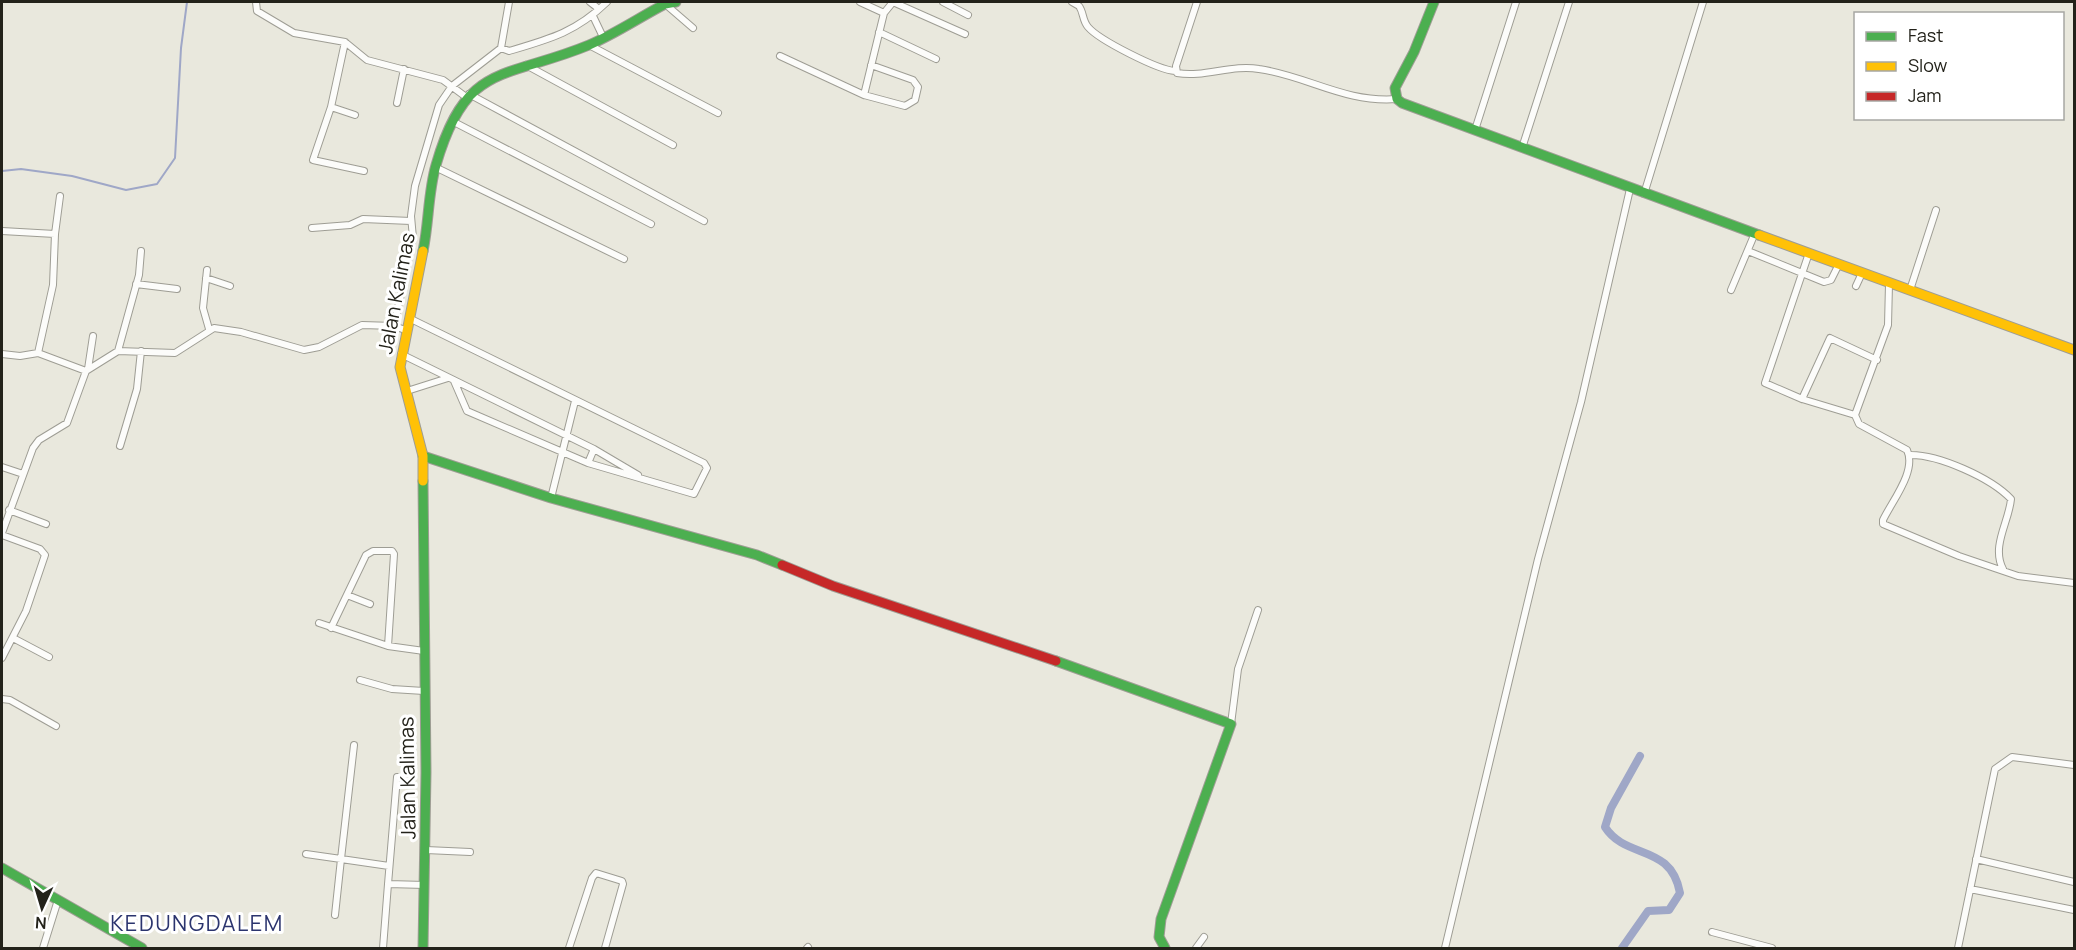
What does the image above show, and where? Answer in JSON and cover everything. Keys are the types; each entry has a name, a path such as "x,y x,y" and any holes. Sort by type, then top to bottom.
{"main road":[{"name":"Jalan Kalimas","path":"423,948 426,850 424,651 426,562 423,456 401,373 406,330 411,319 426,238 435,167 461,93 526,65 589,45 664,3 676,2"},
{"path":"1434,2 1414,52 1395,88 1397,99 1630,189 2074,350"},
{"path":"423,456 551,498 757,555 833,586 1101,676 1231,724 1161,919 1161,942"},
{"path":"2,868 142,948"}],"street":[{"path":"256,2 257,11 294,33 345,42 367,60 442,80 461,93 704,221"},
{"path":"395,327 413,238 411,221 420,164 439,105 461,93 501,48 509,2"},
{"path":"590,2 599,9"},
{"path":"501,48 509,51 578,27 606,2"},
{"path":"861,2 884,14"},
{"path":"864,95 884,14 893,2 965,34"},
{"path":"943,2 968,15"},
{"path":"1072,2 1079,6 1083,20 1098,37 1161,69 1206,73 1256,68 1272,71 1347,96 1397,99"},
{"path":"1175,71 1197,2"},
{"path":"1475,130 1516,2"},
{"path":"1522,148 1569,2"},
{"path":"1644,194 1703,2"},
{"path":"664,3 693,28"},
{"path":"593,16 602,36"},
{"path":"879,32 936,59"},
{"path":"345,42 331,107 313,160 364,171"},
{"path":"589,45 718,113"},
{"path":"780,56 864,95 905,106 915,100 918,87 913,80 871,65"},
{"path":"526,65 673,145"},
{"path":"397,103 404,69"},
{"path":"331,107 355,115"},
{"path":"452,121 651,224"},
{"path":"435,167 624,259"},
{"path":"1445,948 1538,559 1581,402 1630,189"},
{"path":"38,353 53,285 55,234 60,196"},
{"path":"1936,210 1899,286 1877,360 1855,415 1859,424 1907,450 1910,455 1909,467 1882,520 1883,524 1959,556 2003,569 2018,576 2074,583"},
{"path":"312,228 350,225 363,219 411,221"},
{"path":"2,231 55,234"},
{"path":"1731,290 1755,233"},
{"path":"118,351 136,284 141,251"},
{"path":"1748,251 1802,274 1828,282 1839,264"},
{"path":"1809,253 1765,383 1802,399 1855,415"},
{"path":"207,270 203,308 209,329"},
{"path":"1856,286 1862,273"},
{"path":"206,278 230,286"},
{"path":"136,284 177,289"},
{"path":"411,319 704,463 707,468 694,494 588,463 467,411 451,379"},
{"path":"87,370 118,351 175,353 209,329 241,332 304,350 319,347 356,326 395,327 406,330"},
{"path":"2,658 26,609 42,565 44,552 2,534 23,474 39,440 68,423 87,370 93,336"},
{"path":"1802,399 1830,338 1877,360"},
{"path":"120,446 137,390 141,351"},
{"path":"2,354 20,356 38,353 87,370"},
{"path":"402,354 594,449 647,480"},
{"path":"406,392 451,379"},
{"path":"551,498 575,401"},
{"path":"588,463 594,449"},
{"path":"1910,455 1923,454 1971,472 2012,499 2002,530 1999,561 2003,569"},
{"path":"2,467 23,474"},
{"path":"9,510 46,524"},
{"path":"331,628 369,552 393,552 388,646"},
{"path":"347,595 370,604"},
{"path":"1231,724 1238,669 1258,610"},
{"path":"319,623 388,646 424,651"},
{"path":"13,638 49,657"},
{"path":"360,680 392,689 424,691"},
{"path":"2,699 10,700 56,726"},
{"path":"335,915 354,745"},
{"path":"1958,948 1974,889 1997,766 2012,758 2074,765"},
{"path":"383,948 397,777"},
{"path":"426,850 470,852"},
{"path":"306,854 389,866"},
{"path":"1980,860 2074,882"},
{"path":"569,948 591,878 598,873 621,881 623,884 605,948"},
{"path":"388,885 425,885"},
{"path":"1974,889 2074,910"},
{"path":"43,948 59,899"},
{"path":"1712,932 1772,948"},
{"path":"1196,948 1204,937"}],"waterway":[{"path":"2,171 21,169 72,176 126,190 157,184 175,158 181,48 187,2"},
{"path":"1622,948 1648,911 1669,910 1680,893 1675,877 1667,866 1658,859 1624,844 1605,827 1611,808 1640,756"}],"traffic: fast":[{"path":"423,251 431,186 436,165 448,131 461,107 475,91 492,79 511,71 589,45 665,4 676,2"},
{"path":"1434,2 1414,52 1395,88 1397,99 1402,103 1759,235"},
{"path":"423,456 551,498 757,555 782,565"},
{"path":"423,481 426,772 423,948"},
{"path":"1056,661 1231,724 1161,919 1159,937 1165,948"},
{"path":"2,868 142,948"}],"traffic: slow":[{"path":"1759,235 2074,350"},
{"path":"423,251 400,367 423,456 423,481"}],"traffic: jam":[{"path":"782,565 833,586 1056,661"}],"district":[{"name":"KEDUNGDALEM","path":"197,923"}]}
